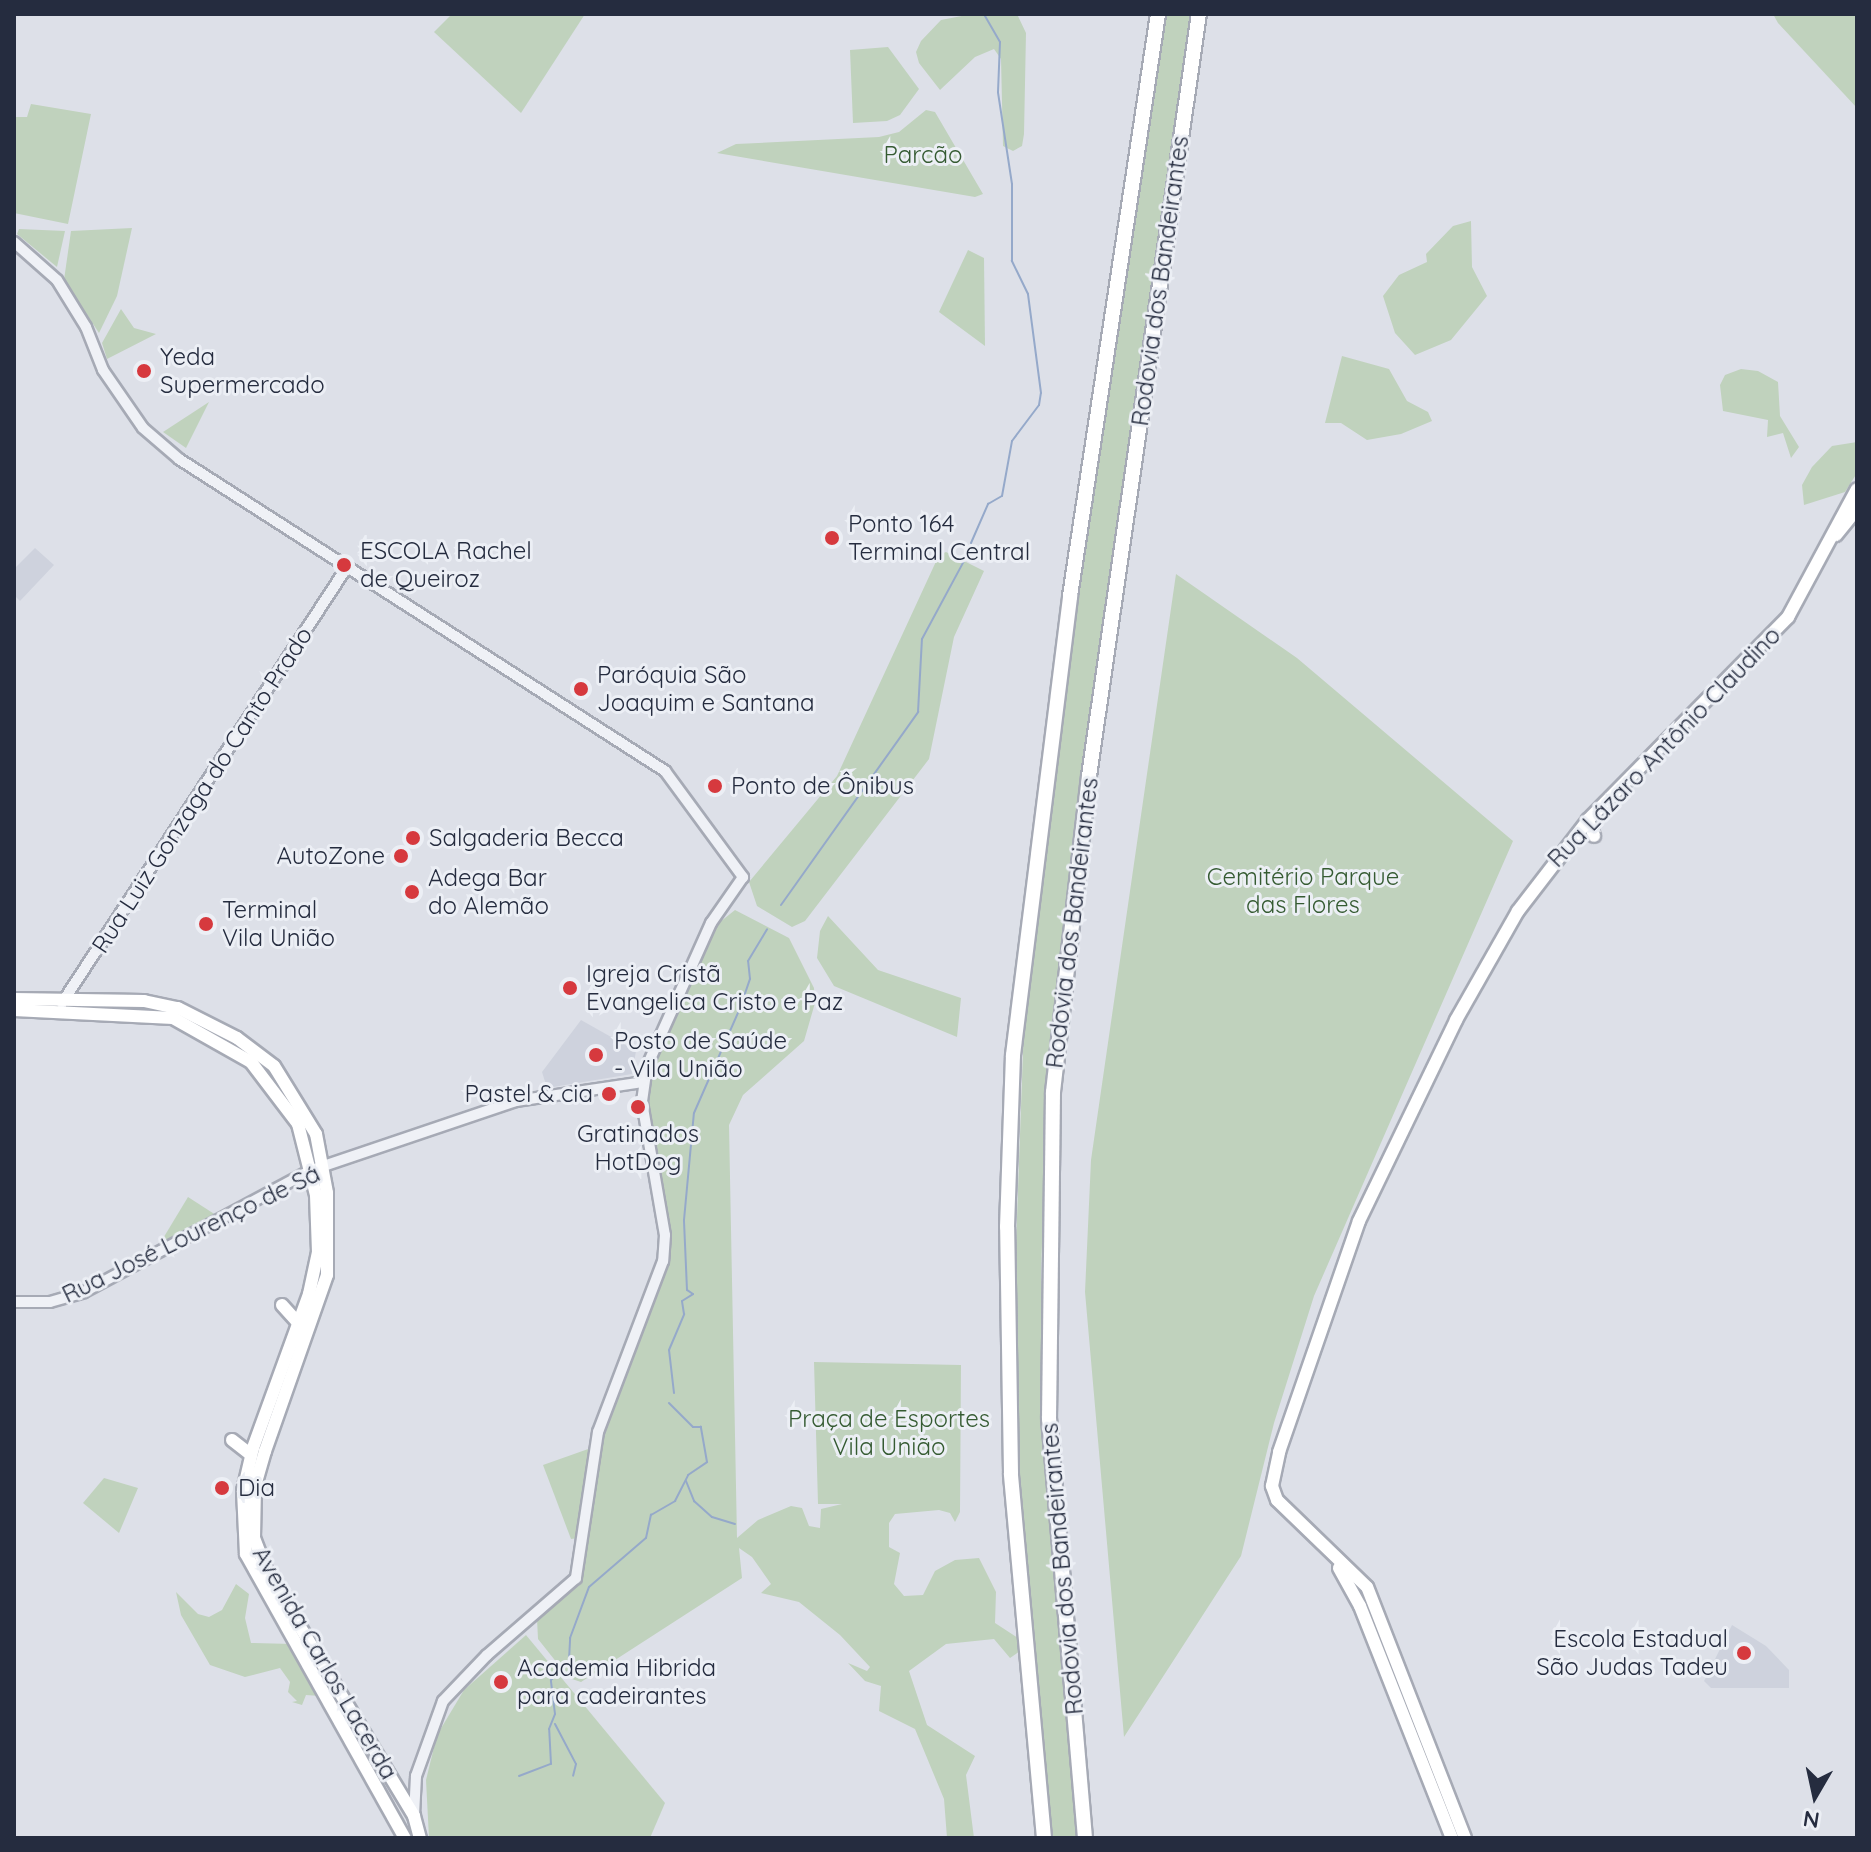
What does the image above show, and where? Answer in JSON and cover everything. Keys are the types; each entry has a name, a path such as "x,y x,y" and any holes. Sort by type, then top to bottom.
{"highway":[{"name":"Rodovia dos Bandeirantes","path":"1044,1838 1011,1473 1007,1227 1013,1055 1070,596 1158,14"},
{"name":"Rodovia dos Bandeirantes","path":"1085,1838 1050,1432 1053,1092 1089,776 1199,14"}],"main road":[{"name":"Rua Lázaro Antônio Claudino","path":"1465,1838 1367,1587 1289,1514 1272,1486 1323,1320 1359,1221 1456,1020 1535,883 1588,820 1779,628 1833,538 1857,489"},
{"name":"Rua Lázaro Antônio Claudino","path":"1833,538 1857,509"},
{"path":"1613,794 1634,793"},
{"path":"1588,820 1594,836"},
{"name":"Avenida Carlos Lacerda","path":"14,999 165,1004 237,1038 274,1066 296,1097 316,1134 327,1275 255,1486 252,1522 258,1554 414,1816 420,1838"},
{"name":"Avenida Carlos Lacerda","path":"14,1010 158,1014 231,1049 258,1069 287,1104 318,1168 318,1252 299,1324 251,1455 241,1517 246,1554 405,1838"},
{"path":"327,1275 339,1282"},
{"path":"282,1305 299,1324"},
{"path":"283,1406 293,1418"},
{"path":"232,1440 251,1455"},
{"name":"Rua Lázaro Antônio Claudino","path":"1333,1557 1353,1592 1452,1838"}],"street":[{"path":"14,242 57,280 86,327 103,370 143,428 179,459 665,771 743,877 705,935 652,1049 643,1082 646,1134 665,1235 663,1261 598,1432 576,1578 487,1655 443,1701 416,1776 414,1816"},
{"name":"Rua Luiz Gonzaga do Canto Prado","path":"54,1011 67,999 347,567"},
{"name":"Rua José Lourenço de Sá","path":"14,1302 50,1302 84,1292 318,1168 516,1101 643,1082"}],"shaded area":[{"path":"35,548 54,565 20,601 14,595 14,569"},
{"name":"Posto de Saúde - Vila União","path":"581,1020 636,1051 632,1074 547,1088 542,1072"},
{"name":"Escola Estadual São Judas Tadeu","path":"1732,1625 1766,1646 1789,1670 1789,1688 1711,1688 1704,1681"}],"green space":[{"path":"452,14 585,14 521,113 434,32"},
{"path":"972,14 1017,14 1026,33 1024,134 1022,146 1013,151 1003,146 1001,59 994,49 975,57 940,90 919,63 916,52 921,41 941,20"},
{"path":"1165,14 1192,14 1073,840 1047,1092 1041,1274 1045,1469 1079,1838 1051,1838 1019,1470 1015,1273 1024,1024 1085,545"},
{"path":"1773,14 1857,14 1857,108 1778,23"},
{"path":"888,47 919,89 900,115 887,121 853,123 850,50"},
{"path":"31,104 91,114 68,224 14,213 14,117 27,117"},
{"name":"Parcão","path":"926,110 935,112 983,194 975,197 717,153 736,144 879,137 899,132"},
{"path":"1471,221 1472,267 1487,296 1451,340 1415,355 1395,333 1383,296 1399,275 1427,262 1426,254 1453,226"},
{"path":"132,228 117,296 99,333 64,280 71,231"},
{"path":"19,229 65,231 57,267 17,234"},
{"path":"968,250 984,258 985,346 939,312"},
{"path":"121,309 134,328 156,334 107,359 102,343"},
{"path":"1342,356 1389,369 1407,401 1428,412 1432,421 1401,434 1367,440 1341,423 1325,423"},
{"path":"1741,369 1758,371 1778,382 1780,416 1799,447 1791,458 1783,433 1767,437 1768,420 1723,411 1720,385 1725,375"},
{"path":"209,402 186,448 163,432"},
{"path":"1857,442 1857,473 1845,492 1804,505 1802,485 1812,467 1832,446"},
{"path":"946,552 984,571 954,637 929,759 805,921 792,927 757,906 749,882 837,776 939,555"},
{"name":"Cemitério Parque das Flores","path":"1176,574 1297,658 1513,841 1314,1296 1274,1423 1241,1556 1124,1737 1085,1292 1091,1160"},
{"name":"Praça de Esportes Vila União","path":"735,910 789,938 814,988 815,1003 804,1041 743,1095 729,1125 737,1538 758,1520 791,1506 802,1508 809,1526 820,1528 821,1509 842,1504 818,1504 814,1362 961,1365 960,1512 955,1522 950,1513 939,1510 895,1514 889,1523 889,1547 900,1553 894,1584 904,1596 923,1595 935,1571 955,1560 979,1558 996,1592 995,1623 1021,1640 1020,1651 1010,1658 994,1639 946,1644 909,1671 927,1725 975,1756 966,1775 974,1838 947,1838 944,1799 915,1729 879,1711 881,1686 865,1681 848,1663 867,1671 870,1667 840,1635 799,1602 761,1593 771,1584 752,1557 739,1548 742,1578 581,1682 569,1678 538,1639 537,1619 581,1580 602,1433 667,1262 670,1235 647,1102 651,1067 715,926"},
{"path":"828,916 878,970 961,998 957,1037 834,986 817,958 820,931"},
{"path":"188,1197 219,1217 156,1250"},
{"path":"591,1448 578,1538 571,1539 543,1465"},
{"path":"104,1478 138,1488 119,1533 83,1503"},
{"path":"236,1584 249,1594 245,1618 251,1643 292,1644 320,1696 306,1695 302,1705 292,1702 297,1701 288,1692 290,1682 280,1668 245,1677 210,1665 181,1615 176,1592 198,1614 209,1617 222,1610"},
{"path":"526,1635 665,1803 650,1838 429,1838 426,1780 437,1735 464,1690"}],"waterway":[{"path":"971,543 988,504 1002,496 1012,441 1039,405 1041,393 1028,294 1012,261 1012,184 998,92 1000,42 984,14"},
{"path":"781,905 918,712 922,639 964,561"},
{"path":"674,1393 669,1350 684,1314 682,1301 693,1294 687,1290 684,1220 694,1113 740,1008 750,979 748,961 767,929"},
{"path":"569,1660 570,1638 589,1587 646,1538 651,1515 675,1501 688,1475 707,1462 701,1427 693,1427 669,1403"},
{"path":"686,1481 694,1501 712,1517 735,1524"},
{"path":"519,1776 551,1764 549,1729 555,1714 551,1680 556,1675"},
{"path":"555,1724 576,1764 573,1776"}],"place":[{"name":"Yeda Supermercado","path":"144,371"},
{"name":"Ponto 164 Terminal Central","path":"832,538"},
{"name":"ESCOLA Rachel de Queiroz","path":"344,565"},
{"name":"Paróquia São Joaquim e Santana","path":"581,689"},
{"name":"Ponto de Ônibus","path":"715,786"},
{"name":"Salgaderia Becca","path":"413,838"},
{"name":"AutoZone","path":"401,856"},
{"name":"Adega Bar do Alemão","path":"412,892"},
{"name":"Terminal Vila União","path":"206,924"},
{"name":"Igreja Cristã Evangelica Cristo e Paz","path":"570,988"},
{"name":"Posto de Saúde - Vila União","path":"596,1055"},
{"name":"Pastel & cia","path":"609,1094"},
{"name":"Gratinados HotDog","path":"638,1107"},
{"name":"Dia","path":"222,1488"},
{"name":"Escola Estadual São Judas Tadeu","path":"1744,1653"},
{"name":"Academia Hibrida para cadeirantes","path":"501,1682"}]}
